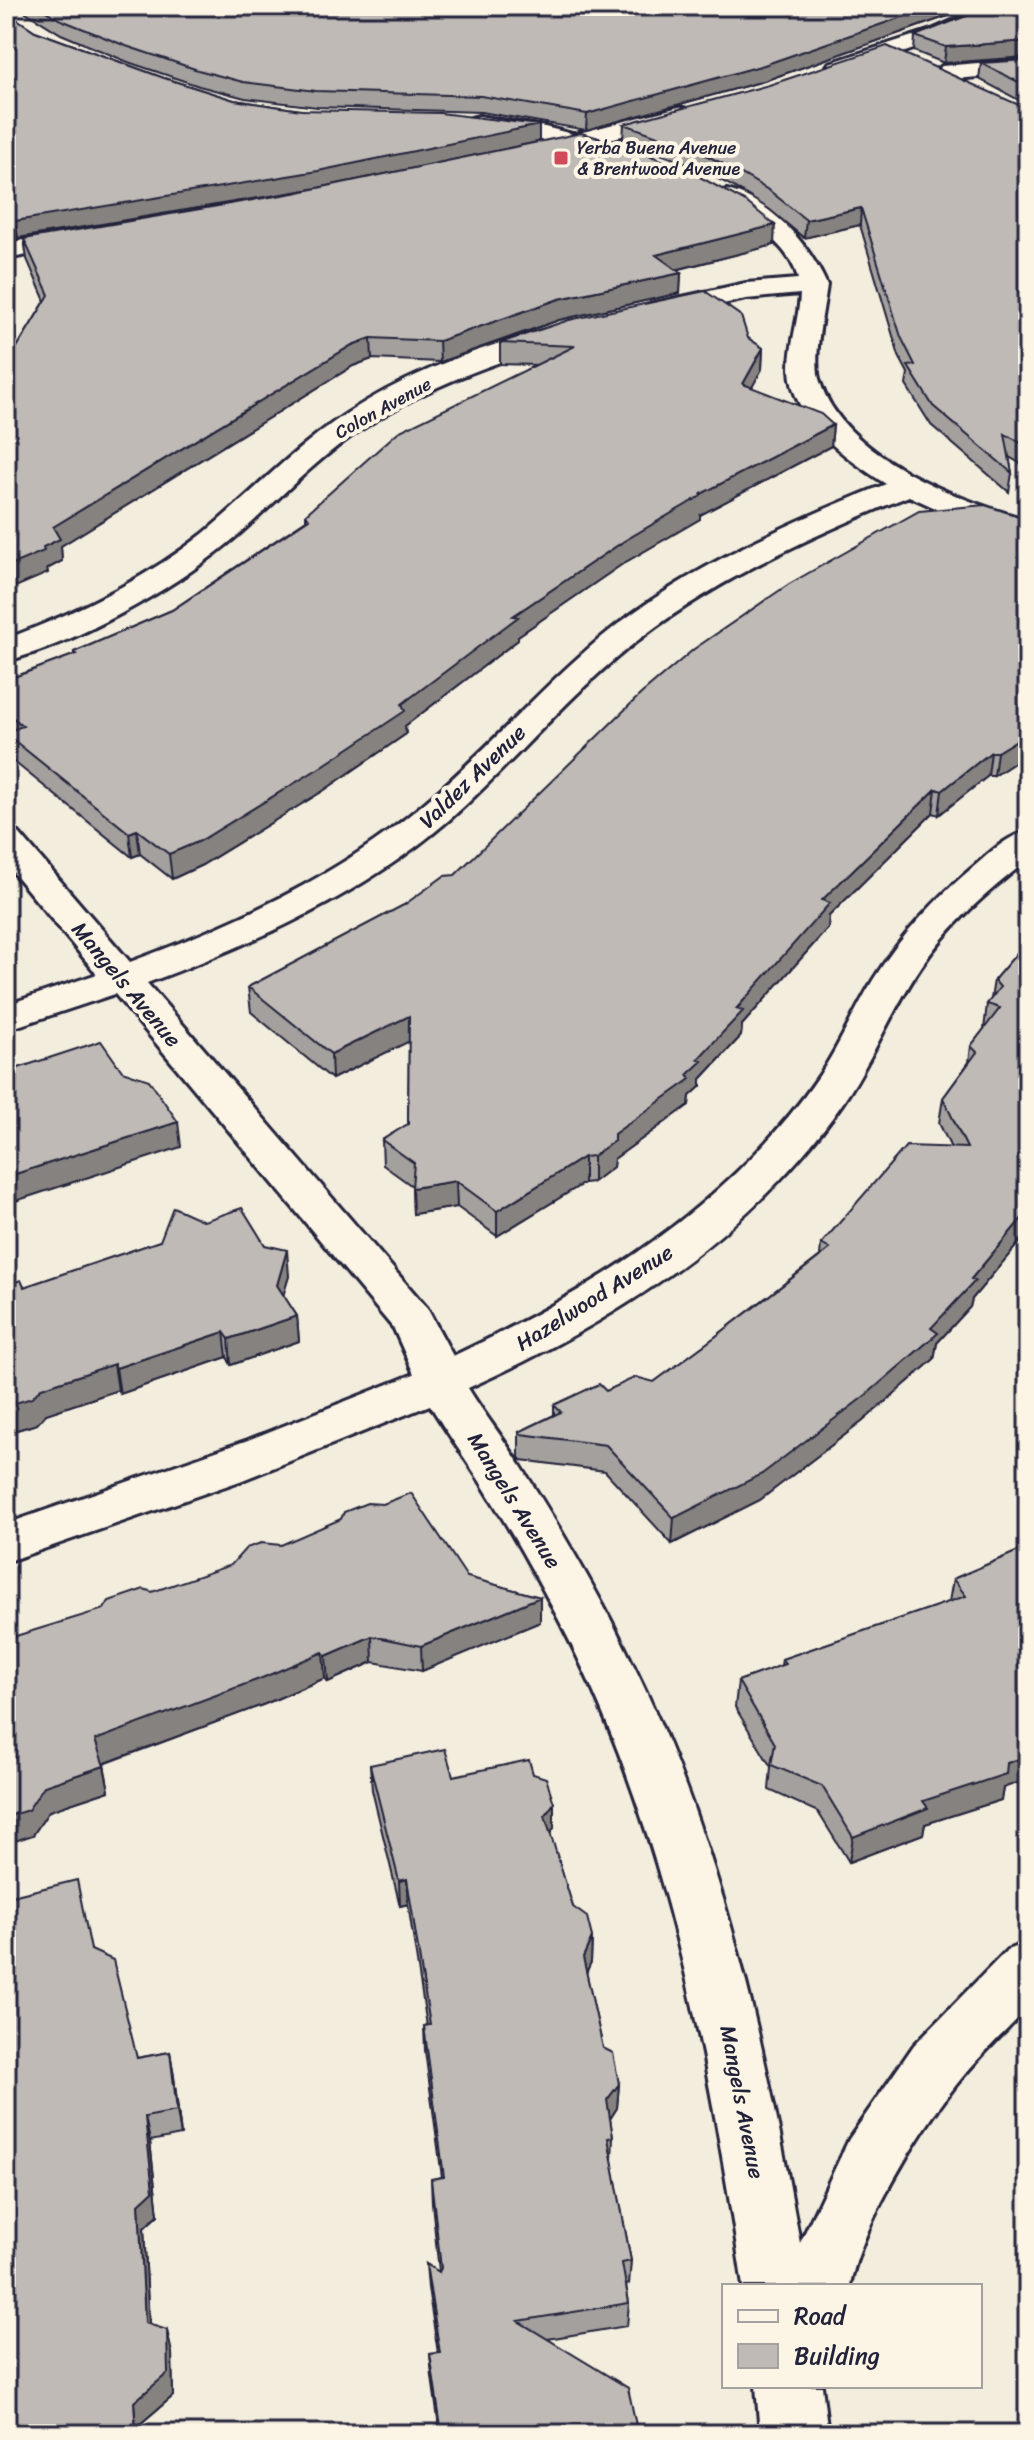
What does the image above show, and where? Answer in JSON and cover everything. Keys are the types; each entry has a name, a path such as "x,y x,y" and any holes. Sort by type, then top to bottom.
{"street":[{"path":"821,73 941,33 1004,6"},
{"path":"888,51 979,92"},
{"path":"928,67 1028,66"},
{"path":"517,156 703,108"},
{"path":"454,120 577,141 642,161"},
{"path":"703,185 750,210 777,231 809,271 814,285 803,358 806,383 818,410 841,436 868,459 909,485 959,507 1028,530"},
{"path":"6,251 107,235"},
{"path":"637,315 746,291 814,285"},
{"name":"Colon Avenue","path":"6,651 97,610 205,546 322,443 363,415 461,367 578,329"},
{"name":"Valdez Avenue","path":"6,1018 235,935 285,912 353,873 413,832 468,784 554,695 597,656 647,619 750,556 909,485"},
{"name":"Mangels Avenue","path":"6,841 411,1319 428,1348 442,1383 553,1559 606,1661 650,1766 690,1878 727,2018 756,2163 775,2284"},
{"name":"Hazelwood Avenue","path":"6,1543 189,1482 442,1383 534,1338 618,1286 695,1233 754,1180 806,1125 847,1064 877,1006 911,952 952,905 1028,842"},
{"path":"818,2284 822,2266 871,2160 935,2065 1028,1968"},
{"path":"789,2388 794,2434"},
{"path":"801,2388 802,2434"}],"building":[{"path":"38,6 934,6 764,65 587,114 481,96 316,91 243,82 126,46 59,19"},
{"path":"992,6 1028,6 1028,41 946,47 915,36"},
{"path":"6,12 35,31 234,100 301,110 440,113 539,125 318,171 15,221 6,209"},
{"path":"887,46 1028,109 1028,447 1005,434 1012,473 933,406 908,366 915,365 901,337 861,208 806,220 770,191 733,169 694,149 624,124 769,85"},
{"path":"1028,60 1028,87 981,63"},
{"path":"581,133 621,144 689,171 746,202 775,225 656,255 681,273 559,299 439,341 371,338 352,345 53,527 60,539 43,547 44,551 6,567 6,363 49,295 24,239 294,193"},
{"path":"705,291 741,316 748,338 763,348 743,384 821,414 833,425 701,494 624,541 513,616 518,617 402,704 405,711 321,767 200,841 169,854 137,830 129,833 6,734 23,726 6,712 6,680 76,654 74,652 172,610 309,519 306,514 398,432 575,346 500,343 569,320"},
{"path":"985,505 1021,517 1028,551 1028,733 997,752 991,752 942,791 936,789 822,900 830,903 736,1009 743,1011 698,1059 702,1061 688,1074 691,1079 614,1134 614,1141 497,1211 456,1181 412,1188 414,1163 382,1140 408,1124 409,1016 331,1054 248,987 404,905 444,876 455,875 641,694 694,649 789,584 919,511"},
{"path":"1028,940 1028,1211 971,1279 975,1281 931,1328 938,1333 866,1395 762,1474 674,1518 606,1445 519,1432 561,1412 554,1405 599,1384 606,1391 636,1377 654,1382 715,1337 830,1249 821,1244 906,1146 967,1148 943,1098 977,1052 971,1046 1000,1008 987,1004 1000,987 994,980"},
{"path":"101,1041 122,1071 149,1080 178,1122 6,1177 6,1072"},
{"path":"173,1207 204,1221 242,1208 265,1245 287,1250 277,1285 297,1316 229,1339 224,1332 116,1368 114,1364 41,1388 32,1398 6,1406 6,1285 21,1280 24,1287 160,1241"},
{"path":"411,1493 467,1577 540,1597 421,1646 372,1636 326,1656 323,1652 95,1740 104,1766 44,1786 28,1810 6,1817 6,1639 104,1609 109,1601 144,1589 152,1592 231,1565 246,1548 261,1543 281,1545 341,1519 344,1512 367,1503 383,1504"},
{"path":"1028,1547 1028,1756 1007,1763 1006,1774 923,1801 928,1808 853,1837 822,1786 771,1765 775,1744 738,1681 785,1664 782,1659 966,1596 953,1579"},
{"path":"445,1749 453,1776 529,1760 533,1774 546,1778 554,1803 545,1816 573,1907 587,1917 592,1937 583,1957 603,2048 613,2053 619,2084 607,2100 613,2137 608,2138 631,2261 622,2263 629,2303 518,2321 628,2388 636,2425 631,2434 442,2434 430,2354 440,2353 426,2264 439,2272 441,2268 431,2179 444,2177 424,2026 430,2025 407,1879 399,1881 370,1765"},
{"path":"77,1880 91,1950 113,1960 137,2058 170,2052 177,2111 145,2117 153,2191 139,2204 145,2323 167,2330 168,2373 134,2402 136,2434 6,2434 6,1900"}],"place":[{"name":"Yerba Buena Avenue & Brentwood Avenue","path":"561,158"}]}
